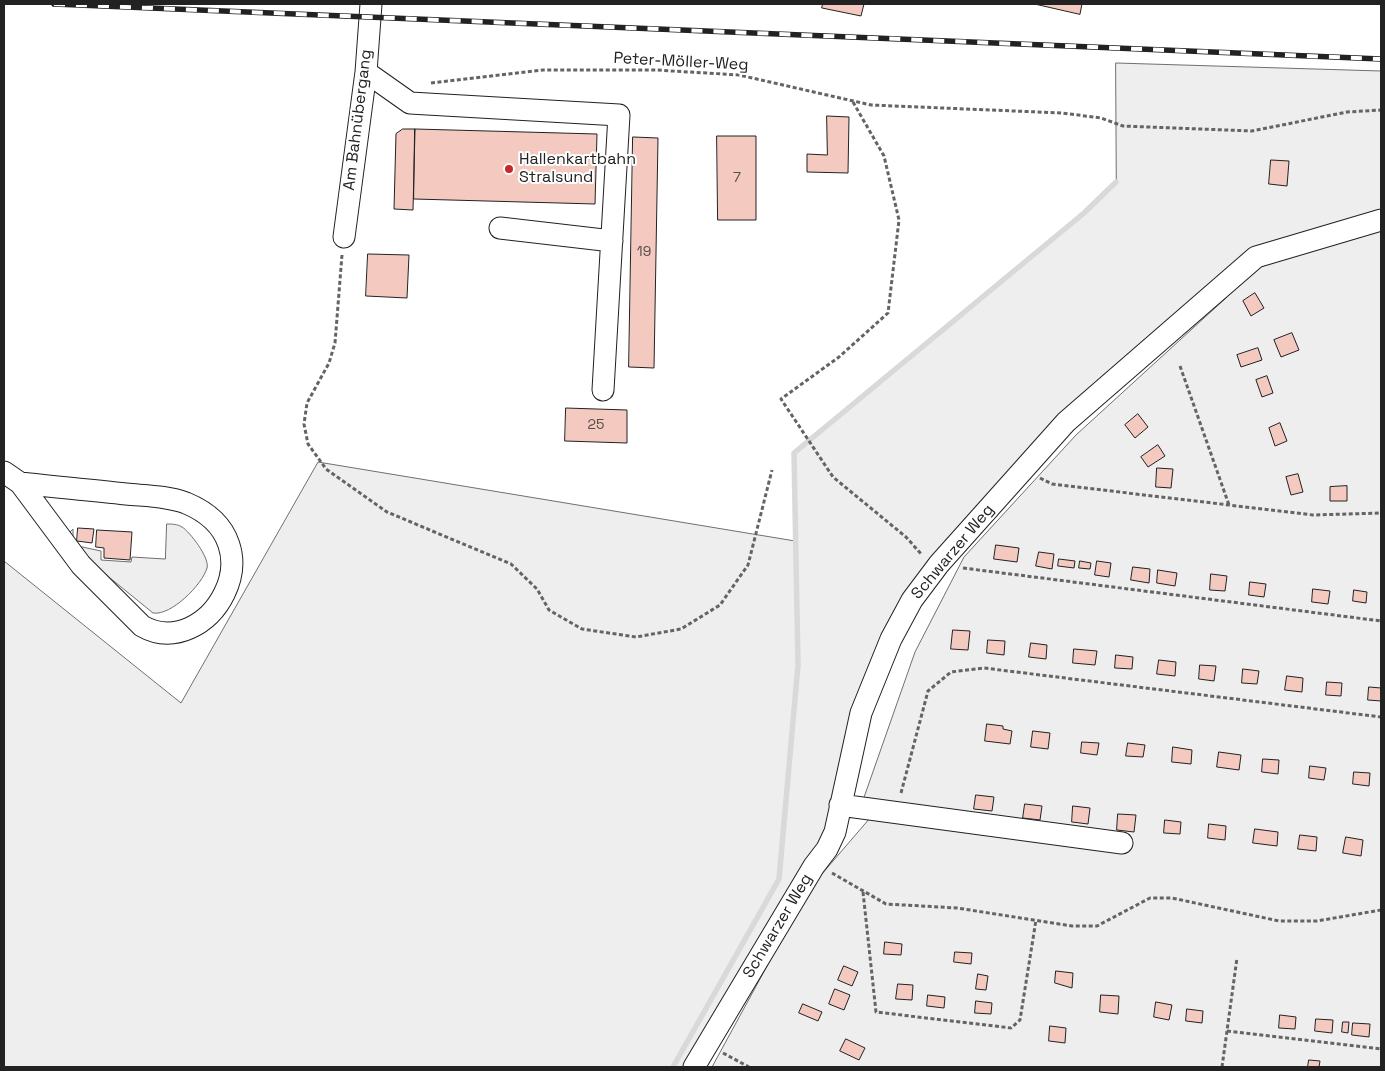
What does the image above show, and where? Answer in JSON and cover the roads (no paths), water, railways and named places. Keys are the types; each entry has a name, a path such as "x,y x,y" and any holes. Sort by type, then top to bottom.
{"street":[{"name":"Am Bahnübergang","path":"344,237 366,72 372,4"},
{"path":"366,72 410,103 619,115 603,390"},
{"name":"Schwarzer Weg","path":"694,1067 814,866 827,849 835,832 861,713 891,639 912,600 939,564 1066,422 1256,257 1381,220"},
{"path":"500,228 612,241"},
{"path":"12,478 170,498 193,507 210,518 227,539 234,563 228,587 212,611 192,627 175,634 156,633 149,630 142,626 81,565 12,478"},
{"path":"840,805 1122,843"}],"waterway":[{"path":"673,1067 779,879 798,665 794,453 1084,213 1116,182"}],"railway":[{"path":"54,4 1381,59"}],"place":[{"name":"Hallenkartbahn Stralsund","path":"509,169"}]}
